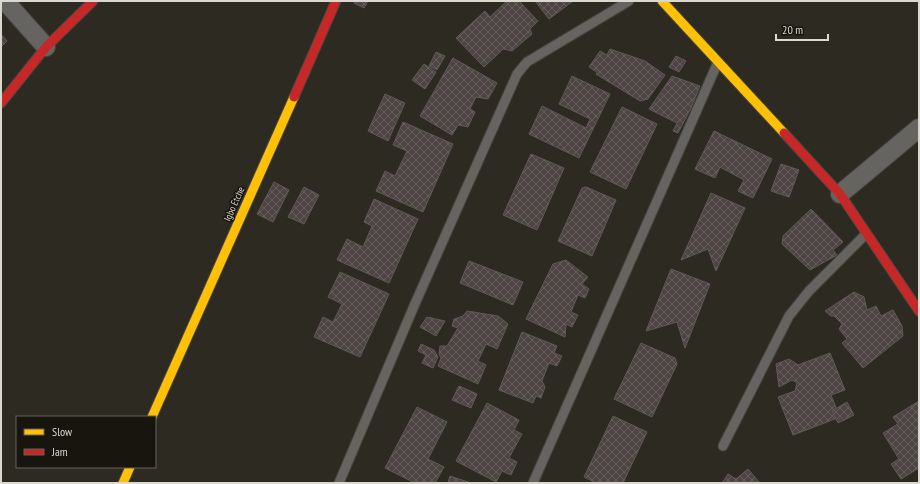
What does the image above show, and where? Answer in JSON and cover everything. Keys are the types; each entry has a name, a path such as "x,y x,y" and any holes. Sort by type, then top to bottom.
{"street":[{"path":"5,1 46,47"},
{"path":"1,103 46,47 93,1"},
{"name":"Igbo Etche","path":"152,416 336,1"},
{"path":"662,1 840,194 919,311"},
{"path":"840,194 919,128"},
{"path":"123,483 130,468"}],"lane":[{"path":"339,483 414,306 517,74 527,62 629,1"},
{"path":"533,483 718,61"},
{"path":"723,446 789,316 809,290 867,233"}],"building":[{"path":"355,1 368,1 364,8 354,3"},
{"path":"507,1 519,1 538,21 530,29 532,34 512,51 503,49 484,67 456,38 485,11 490,17"},
{"path":"535,1 573,1 549,19"},
{"path":"1,34 7,41 1,47"},
{"path":"610,49 645,61 665,75 648,99 640,101 596,74 597,72 589,67 600,51 607,55"},
{"path":"436,52 445,56 437,70 429,66"},
{"path":"676,56 686,61 679,72 669,67"},
{"path":"453,58 497,83 488,99 476,97 470,109 475,112 468,127 458,125 452,135 420,116"},
{"path":"424,64 436,72 425,89 412,80"},
{"path":"572,76 610,94 579,158 529,134 542,106 586,128 590,119 559,104"},
{"path":"672,76 700,86 678,133 673,131 677,123 649,109"},
{"path":"385,94 405,103 388,141 368,131"},
{"path":"622,107 657,124 626,189 590,172"},
{"path":"403,122 453,144 423,212 376,191 385,171 395,176 407,151 393,145"},
{"path":"714,131 772,159 753,198 738,191 744,180 720,167 715,178 695,169"},
{"path":"531,154 564,168 537,230 503,215"},
{"path":"781,164 799,170 789,197 771,191"},
{"path":"274,182 289,190 273,222 257,214"},
{"path":"304,187 319,195 304,224 288,217"},
{"path":"586,187 616,200 592,256 558,241 582,188"},
{"path":"711,193 745,208 716,271 708,249 681,260"},
{"path":"374,199 418,219 389,283 337,260 347,239 363,247 372,226 364,222"},
{"path":"811,209 843,242 833,250 837,255 810,270 782,244 783,236"},
{"path":"566,260 588,277 582,284 589,289 585,298 578,295 571,312 578,315 572,327 566,324 565,337 526,319 553,264"},
{"path":"469,261 523,282 513,305 460,283"},
{"path":"671,269 710,284 685,348 677,322 646,331"},
{"path":"340,272 389,294 360,357 314,337 323,317 333,322 342,304 328,297"},
{"path":"854,292 864,297 867,310 876,306 881,316 893,310 902,326 903,336 863,368 842,343 847,339 839,329 842,324 834,316 831,316 825,311"},
{"path":"467,311 498,316 508,324 497,349 486,344 478,361 486,365 478,384 438,366 441,358 439,354 440,346 447,346 458,328 452,326 454,319 463,316"},
{"path":"427,317 445,321 436,336 420,327"},
{"path":"522,332 557,346 554,353 562,356 557,366 549,363 542,381 545,387 541,398 536,396 533,403 499,390"},
{"path":"641,343 675,358 677,364 652,417 614,399"},
{"path":"421,344 434,350 438,357 433,368 422,363 426,355 418,351"},
{"path":"830,353 845,390 831,395 840,417 793,435 778,397 795,391 797,383 792,380 779,387 776,364 789,359 798,365"},
{"path":"459,386 477,394 471,408 452,400"},
{"path":"919,401 919,468 901,479 891,464 899,459 883,433 898,424 893,417"},
{"path":"847,402 854,415 838,423 832,411"},
{"path":"487,403 519,420 514,430 522,434 509,458 517,462 511,475 502,471 496,482 456,461"},
{"path":"417,407 447,422 428,459 444,467 435,483 415,483 385,468"},
{"path":"613,416 647,432 623,483 596,483 584,477"},
{"path":"748,469 760,483 722,483 728,474 736,479"},
{"path":"450,476 471,483 448,483"}],"traffic: slow":[{"path":"662,1 784,133"},
{"path":"152,416 294,97"},
{"path":"123,483 130,468"}],"traffic: jam":[{"path":"1,103 46,47 93,1"},
{"path":"294,97 336,1"},
{"path":"784,133 840,194 919,311"}]}
